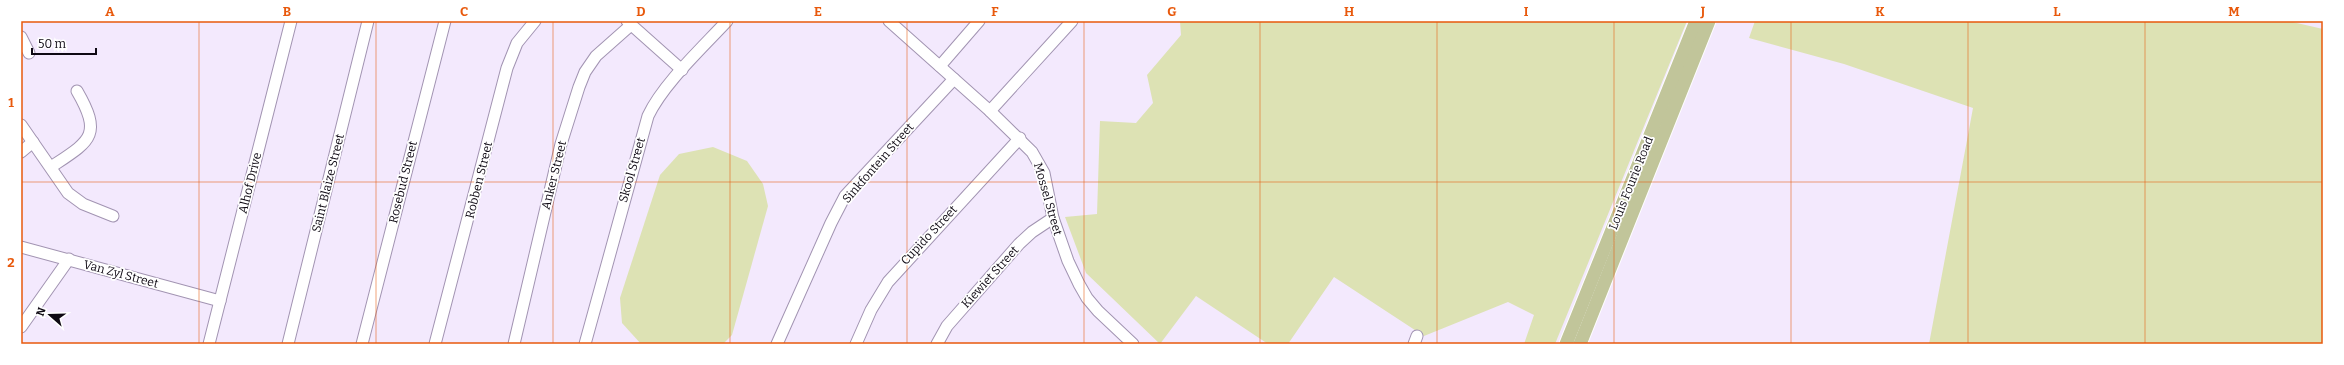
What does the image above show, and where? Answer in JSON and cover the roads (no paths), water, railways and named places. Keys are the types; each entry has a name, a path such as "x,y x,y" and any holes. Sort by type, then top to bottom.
{"main road":[{"name":"Louis Fourie Road","path":"1566,344 1696,21"},
{"name":"Louis Fourie Road","path":"1580,344 1709,21"}],"street":[{"name":"Alhof Drive","path":"209,344 291,21"},
{"name":"Saint Blaize Street","path":"288,344 368,21"},
{"name":"Rosebud Street","path":"362,344 445,21"},
{"name":"Robben Street","path":"435,344 507,68 518,43 534,21"},
{"name":"Skool Street","path":"585,344 648,116 654,105 682,70 727,21"},
{"name":"Mossel Street","path":"889,21 1020,138 1039,161 1044,173 1053,218 1068,261 1087,298 1133,344"},
{"path":"940,66 979,21"},
{"path":"990,111 1072,21"},
{"path":"629,23 682,70"},
{"name":"Anker Street","path":"514,344 561,144 579,87 596,56 629,23"},
{"path":"21,37 29,53"},
{"name":"Sinkfontein Street","path":"777,344 828,229 846,196 954,79"},
{"path":"51,167 77,150 90,134 90,119 77,91"},
{"path":"21,125 51,167 61,184 73,198 113,216"},
{"name":"Cupido Street","path":"856,344 871,310 888,282 1020,138"},
{"path":"21,152 33,142"},
{"name":"Kiewiet Street","path":"937,344 947,326 1019,244 1032,232 1053,218"},
{"name":"Van Zyl Street","path":"21,247 220,301"},
{"path":"21,327 69,259"}]}
